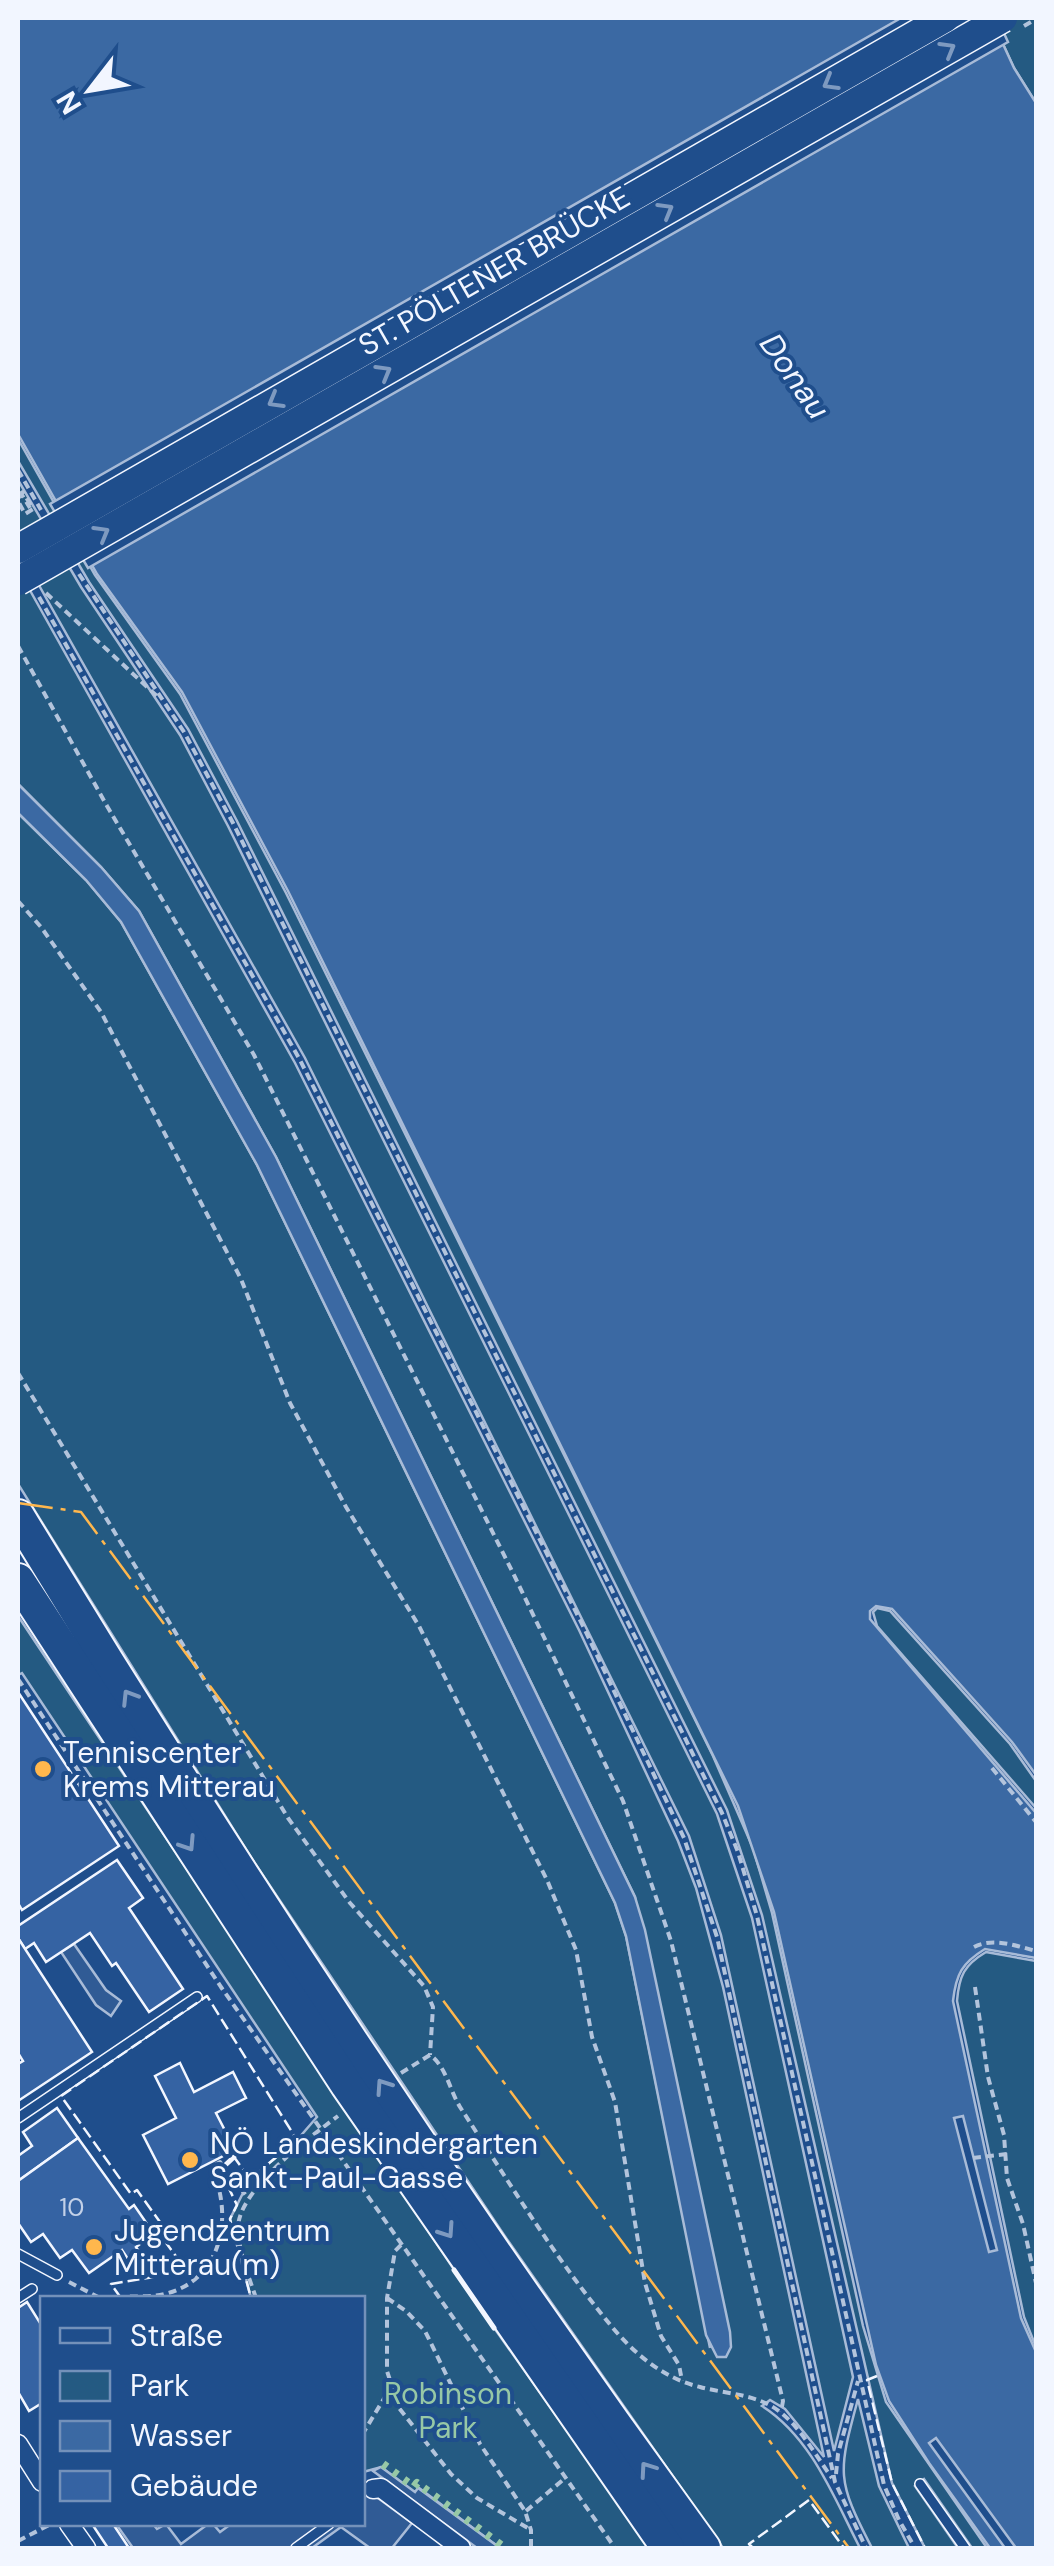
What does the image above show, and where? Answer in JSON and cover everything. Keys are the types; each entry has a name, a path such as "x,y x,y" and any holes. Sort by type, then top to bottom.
{"highway":[{"path":"18,1516 146,1725 362,2056 704,2548"},
{"path":"18,1580 347,2085 668,2548"}],"main road":[{"name":"ST. PÖLTENER BRÜCKE","path":"18,548 945,18"},
{"name":"ST. PÖLTENER BRÜCKE","path":"31,587 1002,18"}],"street":[{"path":"18,2444 40,2479"},
{"path":"368,2493 381,2488 460,2548"},
{"path":"70,2526 86,2548"}],"lane":[{"path":"18,2118 197,1997"},
{"path":"18,2254 56,2274"},
{"path":"18,2298 32,2289"},
{"path":"920,2484 965,2548"},
{"path":"296,2548 326,2526"}],"path":[{"path":"18,470 48,523"},
{"path":"30,508 22,496 18,499 24,516 39,507"},
{"path":"76,570 184,732 233,823 722,1813 757,1916 884,2484 916,2548"},
{"path":"31,587 163,702"},
{"path":"31,587 300,1060 584,1628 684,1838 720,1953 835,2482 866,2548"},
{"path":"18,646 287,1117 623,1802 648,1868 687,1998 784,2401 780,2412"},
{"path":"18,901 101,1012 241,1279 290,1403 346,1507 418,1626 547,1880 576,1950 592,2036 615,2102 645,2283 661,2336 678,2365 682,2381"},
{"path":"18,1373 288,1818 350,1902 424,1986 433,2007 430,2055"},
{"path":"18,1679 320,2130 615,2548"},
{"path":"992,1768 1036,1822"},
{"path":"974,1947 983,1942 1007,1943 1036,1951"},
{"path":"975,1987 988,2076 1007,2154 1007,2178 1023,2224 1036,2283"},
{"path":"430,2055 439,2061 451,2093 532,2218 607,2322 634,2352 682,2381 762,2401 780,2412 835,2482"},
{"path":"396,2076 430,2055"},
{"path":"255,2296 238,2231 248,2198 342,2113"},
{"path":"973,2158 1007,2154"},
{"path":"140,2296 181,2288 211,2258 219,2244 224,2215 220,2185 211,2168 220,2162 248,2198"},
{"path":"401,2245 395,2252 386,2298 386,2358 391,2387 411,2426 451,2474 477,2498 531,2530"},
{"path":"56,2274 96,2296"},
{"path":"386,2298 406,2311 424,2331 480,2444 525,2511 533,2548"},
{"path":"835,2482 838,2454 860,2376"},
{"path":"365,2430 391,2387"},
{"path":"525,2511 564,2478"},
{"path":"18,2541 47,2526"}],"green space":[{"path":"991,18 1036,18 1036,103 1014,68"},
{"path":"18,439 95,575 180,694 286,893 713,1756 753,1848 772,1913 863,2326 886,2402 987,2548 972,2548 924,2479 915,2486 958,2548 925,2548 892,2483 762,1915 727,1810 237,821 188,729 89,582 18,461"},
{"path":"18,480 81,587 180,735 228,826 717,1814 752,1918 853,2377 834,2451 721,1935 689,1836 305,1058 18,548"},
{"path":"18,569 295,1063 579,1630 678,1841 696,1888 723,1987 824,2457 785,2409 770,2400 762,2406 780,2419 808,2452 860,2548 723,2548 504,2235 252,1859 18,1484 18,813 86,880 121,922 257,1165 615,1903 626,1936 710,2348 635,1897 276,1157 139,911 18,784"},
{"path":"877,1608 890,1611 1010,1744 1036,1781 1036,1808 877,1626 873,1612"},
{"name":"Robinson Park","path":"18,1616 473,2298 650,2548 500,2548 419,2488 415,2493 381,2467 365,2471 365,2296 250,2296 230,2219 250,2179 297,2140 317,2117 22,1673 18,1675"},
{"path":"986,1952 1036,1961 1036,2347 1024,2317 957,2001 964,1972"},
{"path":"858,2399 879,2486 909,2548 872,2548 846,2490 844,2460"}],"shaded area":[{"path":"74,1944 106,1990 121,2001 111,2016 96,2005 61,1952"},
{"path":"381,2467 415,2492 418,2488 500,2548 477,2548 373,2471"},
{"path":"365,2488 412,2523 392,2548 370,2548 341,2527 312,2548 133,2548 117,2526 168,2526 181,2544 205,2526 215,2526 220,2532 228,2526 365,2526"}],"water":[{"name":"Donau","path":"18,18 991,18 1014,68 1036,103 1036,1775 1012,1742 892,1609 876,1606 870,1611 870,1619 1036,1813 1036,1958 985,1949 961,1970 953,2001 1021,2318 1036,2352 1036,2548 990,2548 889,2401 876,2365 774,1912 738,1806 288,891 182,692 97,574 18,434"},
{"path":"18,784 139,911 276,1157 635,1897 730,2332 731,2347 726,2357 717,2357 706,2335 626,1936 615,1903 257,1165 121,922 86,880 18,813"}],"pier":[{"path":"901,18 997,18 1008,42 88,568 50,504"},
{"path":"963,2116 997,2250 989,2252 954,2118"},
{"path":"936,2438 1016,2548 1005,2548 929,2443"}],"building":[{"name":"Tenniscenter Krems Mitterau","path":"18,1692 119,1846 22,1910 18,1903"},
{"path":"117,1860 143,1898 129,1908 183,1989 149,2012 90,1933 46,1962 34,1943 25,1949 18,1938 18,1926"},
{"path":"18,1938 92,2052 18,2101 18,2064 23,2061 18,2053"},
{"path":"180,2063 194,2092 233,2072 246,2098 216,2113 235,2150 168,2184 143,2135 176,2118 155,2076"},
{"path":"57,2108 78,2138 18,2181 18,2156 32,2146 23,2132"},
{"path":"78,2138 129,2209 134,2205 154,2234 136,2247 143,2258 136,2262 122,2250 89,2273 72,2250 60,2258 43,2234 31,2242 18,2223 18,2181"},
{"path":"27,2302 40,2323 40,2404 29,2411 18,2392 18,2308"},
{"path":"93,2526 114,2526 129,2548 108,2548"}],"hedge":[{"path":"383,2464 414,2487 417,2483 505,2548"}],"fence":[{"path":"120,2296 111,2284 154,2277 178,2259 164,2240 170,2236 137,2190 131,2194 61,2096 207,1996 297,2140 250,2179 234,2157"},
{"path":"220,2170 237,2205 230,2219 250,2296"},
{"path":"877,2376 867,2380 892,2483 925,2548"},
{"path":"753,2548 749,2544 809,2500 844,2548"}],"wall":[{"path":"220,2170 234,2157"},
{"path":"454,2270 494,2328"}],"power":[{"path":"18,1503 81,1512 849,2548"}],"place":[{"name":"Tenniscenter Krems Mitterau","path":"43,1769"},
{"name":"NÖ Landeskindergarten Sankt-Paul-Gasse","path":"190,2160"},
{"name":"Jugendzentrum Mitterau(m)","path":"94,2247"}]}
